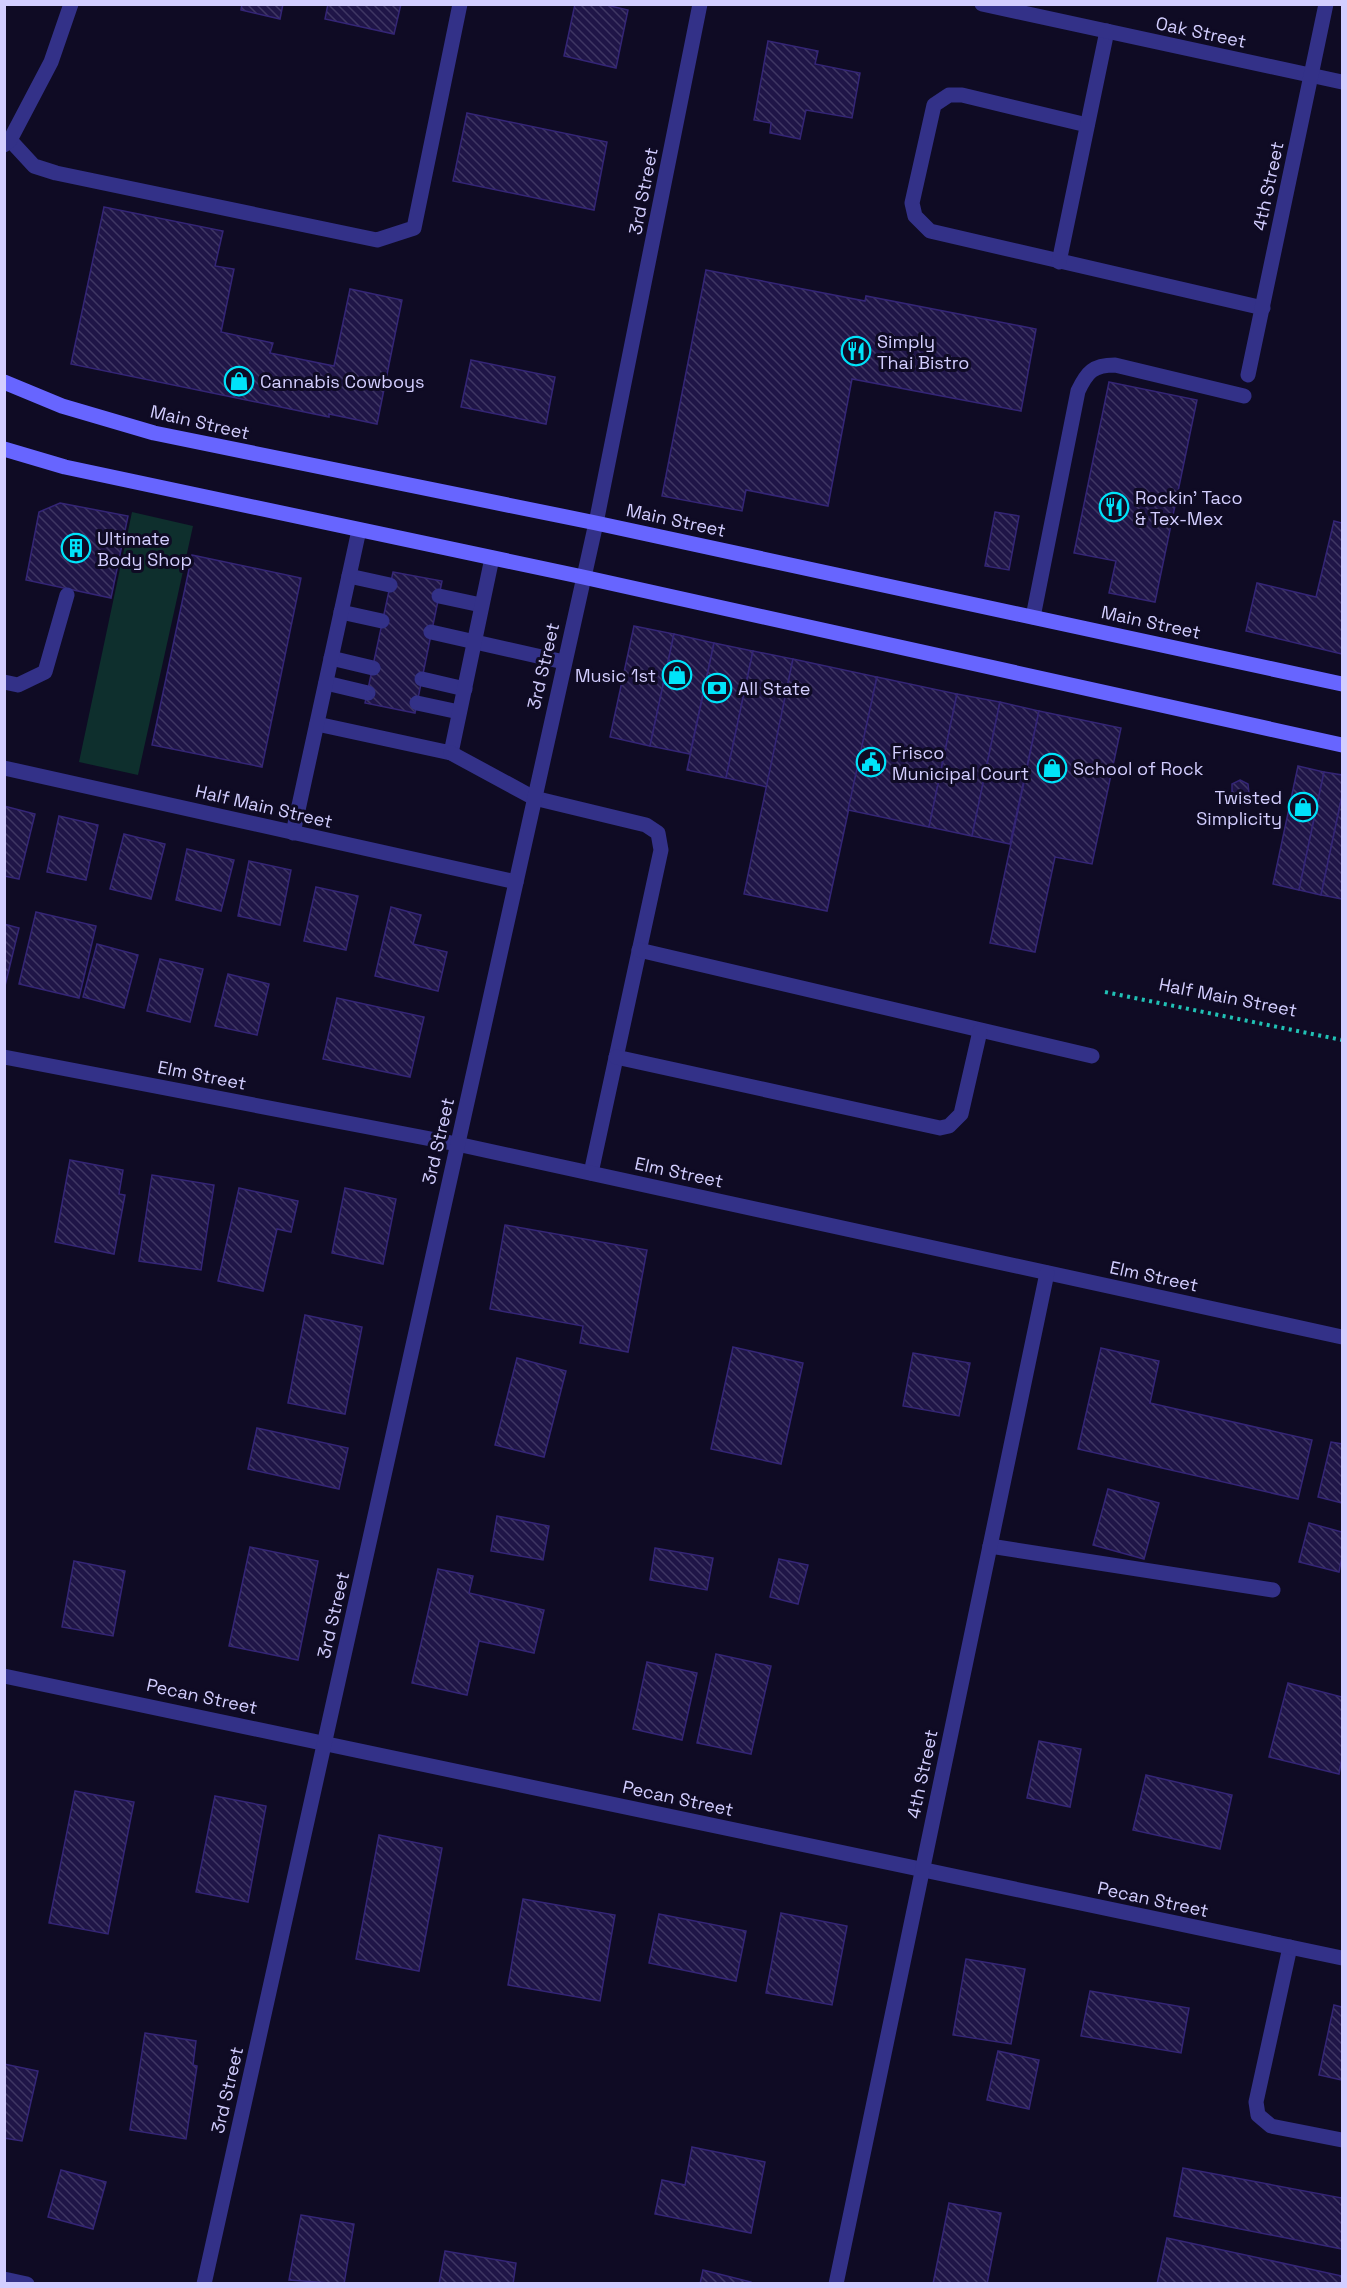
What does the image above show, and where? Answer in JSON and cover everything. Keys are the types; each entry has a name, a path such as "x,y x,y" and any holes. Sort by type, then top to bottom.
{"main road":[{"name":"Main Street","path":"4,382 62,406 154,433 596,523 1342,684"},
{"path":"4,448 65,467 584,577 1342,745"}],"street":[{"path":"71,4 51,62 7,142 34,166 56,173 377,240 414,228 460,4"},
{"name":"3rd Street","path":"204,2283 596,523 700,4"},
{"name":"Oak Street","path":"982,4 1342,82"},
{"name":"4th Street","path":"1248,375 1326,4"},
{"path":"1059,262 1107,32"},
{"path":"1088,125 962,95 949,95 934,105 912,203 915,216 930,231 1263,308"},
{"path":"1033,617 1078,391 1086,374 1099,365 1114,365 1244,396"},
{"path":"294,833 359,530"},
{"path":"451,753 492,558"},
{"path":"349,576 390,585"},
{"path":"4,682 18,685 45,672 67,595"},
{"path":"439,596 481,605"},
{"path":"341,612 382,621"},
{"path":"431,632 564,662"},
{"path":"331,658 373,668"},
{"path":"422,679 465,689"},
{"path":"326,683 368,693"},
{"path":"417,704 459,712"},
{"path":"317,724 451,753 534,798 646,825 658,833 661,850 591,1173"},
{"name":"Half Main Street","path":"4,768 516,882"},
{"path":"639,950 1092,1056"},
{"path":"616,1057 940,1128 949,1126 961,1114 980,1031"},
{"name":"Elm Street","path":"4,1057 457,1144 1342,1337"},
{"name":"4th Street","path":"836,2283 1047,1273"},
{"path":"990,1546 1273,1590"},
{"name":"Pecan Street","path":"4,1676 325,1741 922,1871 1342,1958"},
{"path":"1290,1947 1256,2102 1258,2115 1271,2126 1342,2140"},
{"path":"4,2279 27,2283"}],"path":[{"name":"Half Main Street","path":"1105,992 1342,1040"}],"green space":[{"path":"132,512 193,526 138,775 79,762"}],"building":[{"path":"242,4 283,4 280,19 241,10"},
{"path":"328,4 401,4 394,34 325,19"},
{"path":"575,4 602,4 628,10 616,68 564,56"},
{"path":"768,41 818,51 815,64 860,73 852,118 806,110 800,139 770,133 771,123 754,120"},
{"path":"467,113 607,142 594,210 453,181"},
{"path":"104,207 223,231 215,266 234,269 221,332 273,343 270,353 334,366 350,289 402,300 377,424 329,414 329,417 71,364"},
{"path":"706,270 865,301 866,296 1036,329 1021,411 852,379 828,506 746,490 742,511 662,496"},
{"path":"471,360 555,377 546,424 461,407"},
{"path":"1109,382 1197,400 1155,602 1109,593 1116,561 1074,553"},
{"name":"Ultimate Body Shop","path":"60,503 128,516 111,598 26,580 39,512"},
{"path":"995,512 1019,516 1009,570 985,566"},
{"path":"1334,521 1342,523 1342,654 1246,631 1257,583 1316,597"},
{"path":"192,555 301,578 262,767 152,745"},
{"path":"393,572 442,581 415,713 365,703"},
{"path":"634,626 674,634 650,746 610,737"},
{"path":"674,634 714,643 690,754 650,746"},
{"path":"714,643 753,651 726,778 687,770"},
{"path":"753,651 793,659 767,787 726,778"},
{"path":"793,659 877,677 827,911 744,894"},
{"path":"877,677 957,694 929,827 848,810"},
{"path":"957,694 1000,702 972,836 929,827"},
{"path":"1000,702 1039,711 1010,844 972,836"},
{"path":"1039,711 1121,728 1092,864 1055,857 1035,952 990,943"},
{"path":"1298,766 1324,772 1299,890 1273,884"},
{"path":"1324,772 1342,775 1342,796 1321,895 1299,890"},
{"path":"1240,780 1248,784 1249,793 1241,800 1232,793 1232,784"},
{"path":"1342,796 1342,899 1321,895"},
{"path":"4,806 35,814 19,879 4,876"},
{"path":"59,816 98,825 86,880 47,872"},
{"path":"124,834 165,844 151,899 110,889"},
{"path":"187,849 234,860 221,911 176,900"},
{"path":"249,861 291,870 280,925 238,916"},
{"path":"316,887 358,896 346,950 304,941"},
{"path":"391,907 421,915 413,944 447,952 438,991 375,976"},
{"path":"36,912 96,926 79,998 19,984"},
{"path":"4,924 19,928 4,990"},
{"path":"97,944 138,955 124,1008 83,997"},
{"path":"160,959 203,969 190,1022 147,1011"},
{"path":"228,974 269,984 257,1035 215,1026"},
{"path":"337,998 424,1017 410,1077 323,1059"},
{"path":"70,1160 123,1170 119,1194 125,1195 114,1254 55,1242"},
{"path":"152,1175 214,1185 201,1270 139,1261"},
{"path":"239,1188 298,1201 291,1232 277,1229 263,1291 218,1281"},
{"path":"345,1188 396,1199 383,1264 332,1253"},
{"path":"505,1225 647,1250 628,1352 580,1343 583,1326 490,1309"},
{"path":"305,1315 362,1327 345,1414 288,1403"},
{"path":"733,1347 803,1363 781,1464 711,1449"},
{"path":"1101,1348 1159,1361 1150,1403 1312,1440 1298,1499 1078,1449"},
{"path":"913,1353 970,1363 959,1416 903,1406"},
{"path":"517,1358 566,1371 544,1457 495,1445"},
{"path":"257,1428 348,1448 339,1489 248,1469"},
{"path":"1331,1442 1342,1444 1342,1503 1318,1497"},
{"path":"1108,1489 1159,1503 1144,1559 1093,1545"},
{"path":"497,1516 549,1526 543,1560 491,1551"},
{"path":"1309,1523 1342,1532 1342,1557 1339,1572 1299,1562"},
{"path":"250,1547 318,1561 298,1660 229,1646"},
{"path":"655,1548 713,1558 707,1590 650,1580"},
{"path":"779,1559 808,1565 798,1604 770,1597"},
{"path":"74,1561 125,1571 113,1636 62,1627"},
{"path":"438,1569 473,1576 469,1593 544,1610 534,1653 479,1641 467,1695 412,1683"},
{"path":"716,1654 771,1666 751,1754 697,1743"},
{"path":"647,1662 697,1673 682,1740 633,1729"},
{"path":"1288,1683 1342,1697 1342,1758 1339,1774 1269,1757"},
{"path":"1039,1741 1081,1749 1070,1807 1027,1798"},
{"path":"1146,1775 1232,1795 1220,1849 1133,1830"},
{"path":"75,1791 134,1802 108,1934 49,1923"},
{"path":"215,1796 266,1806 248,1902 196,1892"},
{"path":"379,1835 442,1848 419,1971 356,1959"},
{"path":"523,1899 615,1915 600,2001 508,1985"},
{"path":"781,1913 847,1926 832,2005 766,1993"},
{"path":"659,1914 746,1931 736,1981 649,1963"},
{"path":"966,1959 1025,1969 1011,2044 953,2035"},
{"path":"1090,1991 1189,2008 1181,2053 1081,2036"},
{"path":"1334,2005 1342,2007 1342,2080 1319,2075"},
{"path":"145,2033 196,2041 193,2065 197,2066 186,2139 130,2130"},
{"path":"998,2051 1039,2060 1029,2109 987,2100"},
{"path":"4,2064 38,2071 22,2141 4,2138"},
{"path":"692,2147 765,2162 751,2233 655,2214 662,2180 685,2185"},
{"path":"1183,2168 1342,2198 1342,2249 1174,2216"},
{"path":"61,2170 106,2182 93,2229 48,2217"},
{"path":"949,2203 1001,2213 987,2284 933,2284"},
{"path":"301,2215 354,2224 344,2284 289,2280"},
{"path":"1167,2238 1342,2276 1342,2284 1157,2284"},
{"path":"445,2251 516,2263 513,2284 439,2284"},
{"path":"703,2270 751,2282 751,2284 700,2284"}],"place":[{"name":"Simply Thai Bistro","path":"856,351"},
{"name":"Cannabis Cowboys","path":"239,381"},
{"name":"Rockin' Taco & Tex-Mex","path":"1114,507"},
{"name":"Ultimate Body Shop","path":"76,548"},
{"name":"Music 1st","path":"677,675"},
{"name":"All State","path":"717,688"},
{"name":"Frisco Municipal Court","path":"871,762"},
{"name":"School of Rock","path":"1052,768"},
{"name":"Twisted Simplicity","path":"1303,807"}]}
